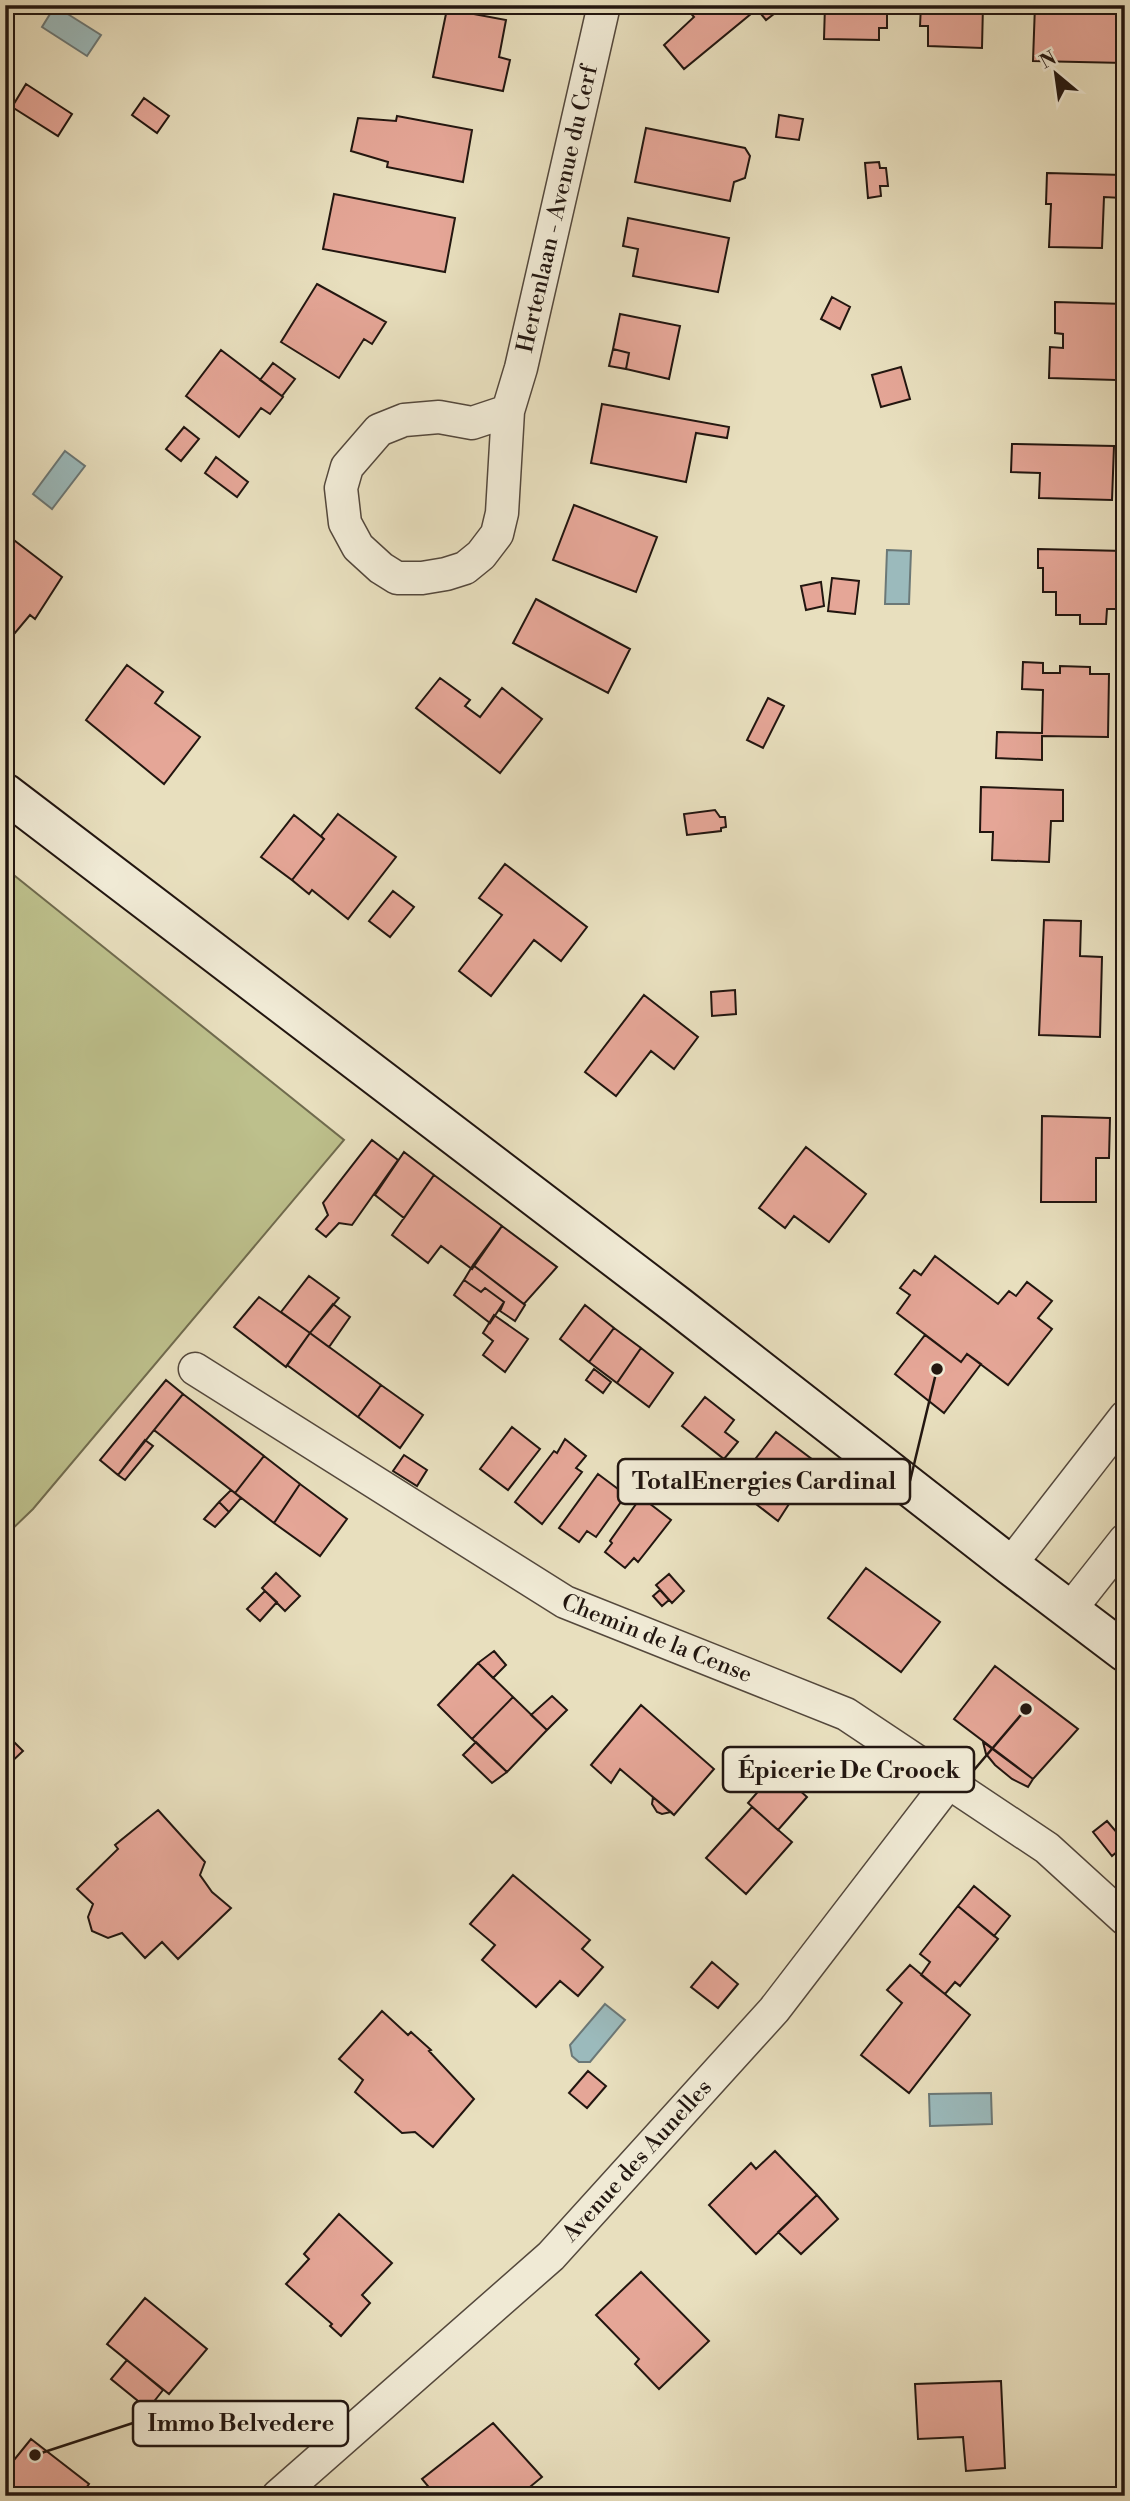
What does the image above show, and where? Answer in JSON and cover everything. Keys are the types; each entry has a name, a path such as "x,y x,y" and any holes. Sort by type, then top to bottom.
{"main road":[{"path":"5,793 656,1289 1125,1652"}],"street":[{"name":"Hertenlaan - Avenue du Cerf","path":"508,411 472,423 439,417 404,421 379,430 347,467 341,488 345,523 358,547 381,568 397,578 422,578 465,568 481,555 497,534 502,513 508,411 521,368 604,5"},
{"name":"Chemin de la Cense","path":"195,1369 565,1602 846,1714 1047,1848 1125,1919"},
{"path":"1010,1565 1125,1417"},
{"path":"1069,1611 1125,1540"},
{"name":"Avenue des Aunelles","path":"278,2496 551,2256 774,2010 949,1782"}],"green space":[{"path":"5,868 344,1140 33,1509 5,1536"}],"water":[{"path":"55,6 101,35 87,56 42,27"},
{"path":"65,451 85,466 52,509 33,494"},
{"path":"887,550 911,551 909,604 885,604"},
{"path":"605,2004 625,2020 590,2062 579,2062 572,2056 570,2045"},
{"path":"991,2093 992,2124 930,2126 929,2094"}],"building":[{"path":"684,5 783,7 766,20 757,9 684,69 664,45 694,17"},
{"path":"825,5 887,5 887,28 879,28 879,40 824,39"},
{"path":"921,5 983,5 982,48 928,46 928,26 920,26"},
{"path":"1035,5 1125,5 1125,63 1033,61"},
{"path":"447,9 506,20 499,57 510,60 503,91 433,77"},
{"path":"26,84 72,114 58,136 12,107"},
{"path":"144,98 169,116 157,133 132,115"},
{"path":"779,115 803,119 799,140 776,137"},
{"path":"397,116 472,130 463,182 387,167 388,162 351,151 358,118 396,121"},
{"path":"646,128 745,148 750,156 745,178 734,182 730,201 635,182"},
{"path":"879,162 880,168 886,168 888,186 880,186 881,196 868,198 865,163"},
{"path":"1047,173 1123,175 1122,198 1104,197 1102,248 1049,247 1051,204 1046,204"},
{"path":"334,194 455,218 445,272 323,249"},
{"path":"628,218 729,238 718,292 633,276 638,249 623,246"},
{"path":"317,284 386,322 372,344 364,339 339,378 281,342"},
{"path":"832,297 850,307 840,329 821,319"},
{"path":"1055,302 1125,304 1125,331 1117,331 1116,380 1049,378 1050,347 1063,348 1063,334 1055,333"},
{"path":"620,314 680,326 669,379 626,369 629,353 613,349"},
{"path":"613,349 629,353 626,369 609,366"},
{"path":"221,350 283,397 270,414 261,408 239,437 186,396"},
{"path":"273,363 295,379 282,396 260,380"},
{"path":"901,367 910,399 881,407 872,375"},
{"path":"602,404 729,427 727,438 696,433 686,482 591,463"},
{"path":"184,427 199,439 181,461 166,449"},
{"path":"1012,444 1114,446 1112,500 1039,498 1040,473 1011,472"},
{"path":"216,457 248,482 237,497 205,473"},
{"path":"574,505 657,537 636,592 553,560"},
{"path":"6,534 62,577 35,619 30,615 15,633 5,626"},
{"path":"1038,549 1124,551 1123,609 1107,609 1106,624 1080,624 1080,615 1056,615 1056,592 1043,592 1043,568 1038,568"},
{"path":"832,578 859,581 855,614 828,611"},
{"path":"821,582 824,606 806,610 801,586"},
{"path":"536,599 630,649 608,693 513,643"},
{"path":"1023,662 1043,663 1043,673 1060,673 1060,666 1090,667 1090,674 1109,674 1108,737 1042,736 1042,760 996,758 997,732 1042,733 1043,690 1022,689"},
{"path":"127,665 163,692 155,703 200,737 164,784 86,720"},
{"path":"440,678 470,700 465,706 480,717 502,688 542,719 500,773 416,708"},
{"path":"768,698 784,706 763,748 747,740"},
{"path":"981,787 1063,790 1063,821 1051,821 1049,862 992,860 993,832 980,832"},
{"path":"715,810 720,817 725,817 726,827 721,828 721,831 687,835 684,814"},
{"path":"338,814 396,857 348,919 312,890 309,894 292,880 324,839 321,836"},
{"path":"294,815 324,839 292,880 261,857"},
{"path":"505,864 587,927 561,961 534,940 491,996 459,971 502,915 479,898"},
{"path":"393,891 414,907 390,937 369,921"},
{"path":"1044,920 1081,921 1080,956 1102,957 1100,1037 1039,1035"},
{"path":"735,990 736,1014 712,1016 711,992"},
{"path":"644,995 698,1037 674,1069 651,1051 616,1096 585,1072"},
{"path":"1042,1116 1110,1118 1109,1158 1096,1158 1096,1202 1041,1202"},
{"path":"372,1140 398,1160 352,1225 339,1223 326,1237 316,1229 328,1215 323,1203"},
{"path":"806,1147 866,1194 829,1242 794,1216 785,1228 759,1208"},
{"path":"404,1152 434,1175 404,1218 375,1195"},
{"path":"434,1175 502,1226 472,1269 441,1246 428,1263 392,1235"},
{"path":"502,1226 557,1267 524,1304 473,1265"},
{"path":"935,1256 998,1304 1009,1291 1016,1296 1027,1282 1052,1301 1038,1318 1052,1329 1008,1385 967,1354 961,1362 897,1313 910,1295 900,1288 914,1270 921,1275"},
{"path":"473,1265 525,1305 515,1321 500,1311 504,1302 485,1288 481,1292 464,1280"},
{"path":"309,1276 339,1298 310,1333 281,1312"},
{"path":"464,1280 481,1292 485,1288 504,1302 490,1323 454,1295"},
{"path":"259,1297 310,1333 286,1367 234,1327"},
{"path":"333,1304 350,1317 329,1347 310,1333"},
{"path":"585,1305 614,1328 589,1362 560,1339"},
{"path":"494,1315 528,1339 505,1372 483,1355 493,1341 483,1333"},
{"path":"614,1328 641,1348 617,1383 589,1362"},
{"path":"310,1333 381,1385 358,1417 287,1365"},
{"path":"925,1335 961,1362 967,1354 981,1364 944,1413 895,1374"},
{"path":"641,1348 673,1373 649,1407 617,1383"},
{"path":"594,1369 611,1382 603,1393 586,1380"},
{"path":"166,1380 183,1394 118,1475 100,1460"},
{"path":"381,1385 423,1415 400,1448 358,1417"},
{"path":"183,1394 264,1456 235,1493 154,1430"},
{"path":"705,1397 734,1420 725,1432 738,1442 724,1459 682,1426"},
{"path":"512,1427 540,1449 508,1490 480,1469"},
{"path":"776,1432 821,1466 789,1504 746,1471"},
{"path":"565,1439 586,1456 576,1468 582,1472 542,1524 515,1502 554,1451 557,1453"},
{"path":"145,1440 153,1446 125,1480 118,1475"},
{"path":"404,1455 427,1470 417,1486 393,1471"},
{"path":"264,1456 300,1484 274,1523 235,1493"},
{"path":"746,1471 789,1504 778,1521 734,1487"},
{"path":"598,1474 626,1495 596,1537 587,1531 579,1542 559,1528"},
{"path":"300,1484 347,1519 320,1556 274,1523"},
{"path":"231,1490 241,1498 229,1512 219,1502"},
{"path":"641,1497 671,1520 638,1562 634,1558 625,1568 605,1552"},
{"path":"219,1502 229,1512 215,1527 204,1519"},
{"path":"866,1568 940,1622 901,1672 828,1618"},
{"path":"276,1573 300,1596 285,1611 262,1588"},
{"path":"669,1574 684,1591 672,1603 656,1585"},
{"path":"660,1590 669,1600 662,1606 653,1596"},
{"path":"265,1591 277,1602 260,1621 247,1609"},
{"path":"494,1651 506,1665 493,1678 478,1663"},
{"path":"478,1663 513,1697 472,1739 438,1705"},
{"path":"995,1666 1078,1729 1033,1779 954,1719"},
{"path":"552,1696 567,1710 547,1730 531,1715"},
{"path":"513,1697 547,1730 507,1772 472,1739"},
{"path":"641,1705 714,1769 674,1815 620,1769 611,1783 591,1765"},
{"path":"11,1739 23,1751 5,1768 5,1744"},
{"path":"476,1742 507,1772 492,1783 463,1755"},
{"path":"983,1742 1033,1779 1028,1787 1012,1779 995,1765 986,1754"},
{"path":"777,1770 807,1797 778,1830 748,1803"},
{"path":"653,1797 671,1812 657,1812 652,1804"},
{"path":"752,1807 792,1842 746,1894 706,1858"},
{"path":"158,1810 205,1862 200,1875 212,1892 231,1908 178,1959 162,1942 145,1958 122,1933 108,1938 92,1931 88,1917 93,1904 77,1889 118,1849 115,1845"},
{"path":"1107,1821 1125,1842 1112,1856 1093,1832"},
{"path":"513,1875 590,1940 582,1949 603,1967 578,1996 560,1981 536,2007 482,1960 495,1945 470,1924"},
{"path":"974,1886 1010,1916 994,1936 958,1906"},
{"path":"958,1906 998,1939 960,1986 955,1982 945,1994 921,1975 930,1962 920,1954"},
{"path":"712,1962 738,1984 718,2008 691,1987"},
{"path":"910,1965 970,2015 909,2093 861,2055 902,2003 887,1990"},
{"path":"382,2011 408,2035 411,2032 431,2050 429,2051 474,2099 433,2147 415,2132 402,2133 355,2092 363,2080 339,2059"},
{"path":"588,2071 606,2086 587,2108 569,2093"},
{"path":"775,2151 817,2195 756,2254 709,2205 751,2163 756,2169"},
{"path":"817,2195 838,2219 801,2254 778,2232"},
{"path":"339,2214 392,2263 362,2295 370,2303 341,2336 330,2326 332,2324 286,2284 309,2259 304,2254"},
{"path":"641,2272 709,2341 659,2389 635,2364 639,2359 596,2315"},
{"path":"145,2298 207,2349 169,2394 107,2344"},
{"path":"127,2360 163,2390 148,2409 111,2379"},
{"path":"1001,2381 1005,2468 966,2471 963,2437 918,2439 915,2384"},
{"path":"493,2423 542,2477 519,2496 436,2496 422,2479"},
{"path":"31,2439 89,2484 80,2496 5,2496 5,2471"}],"place":[{"name":"TotalEnergies Cardinal","path":"937,1369"},
{"name":"Épicerie De Croock","path":"1026,1709"},
{"name":"Immo Belvedere","path":"35,2455"}]}
